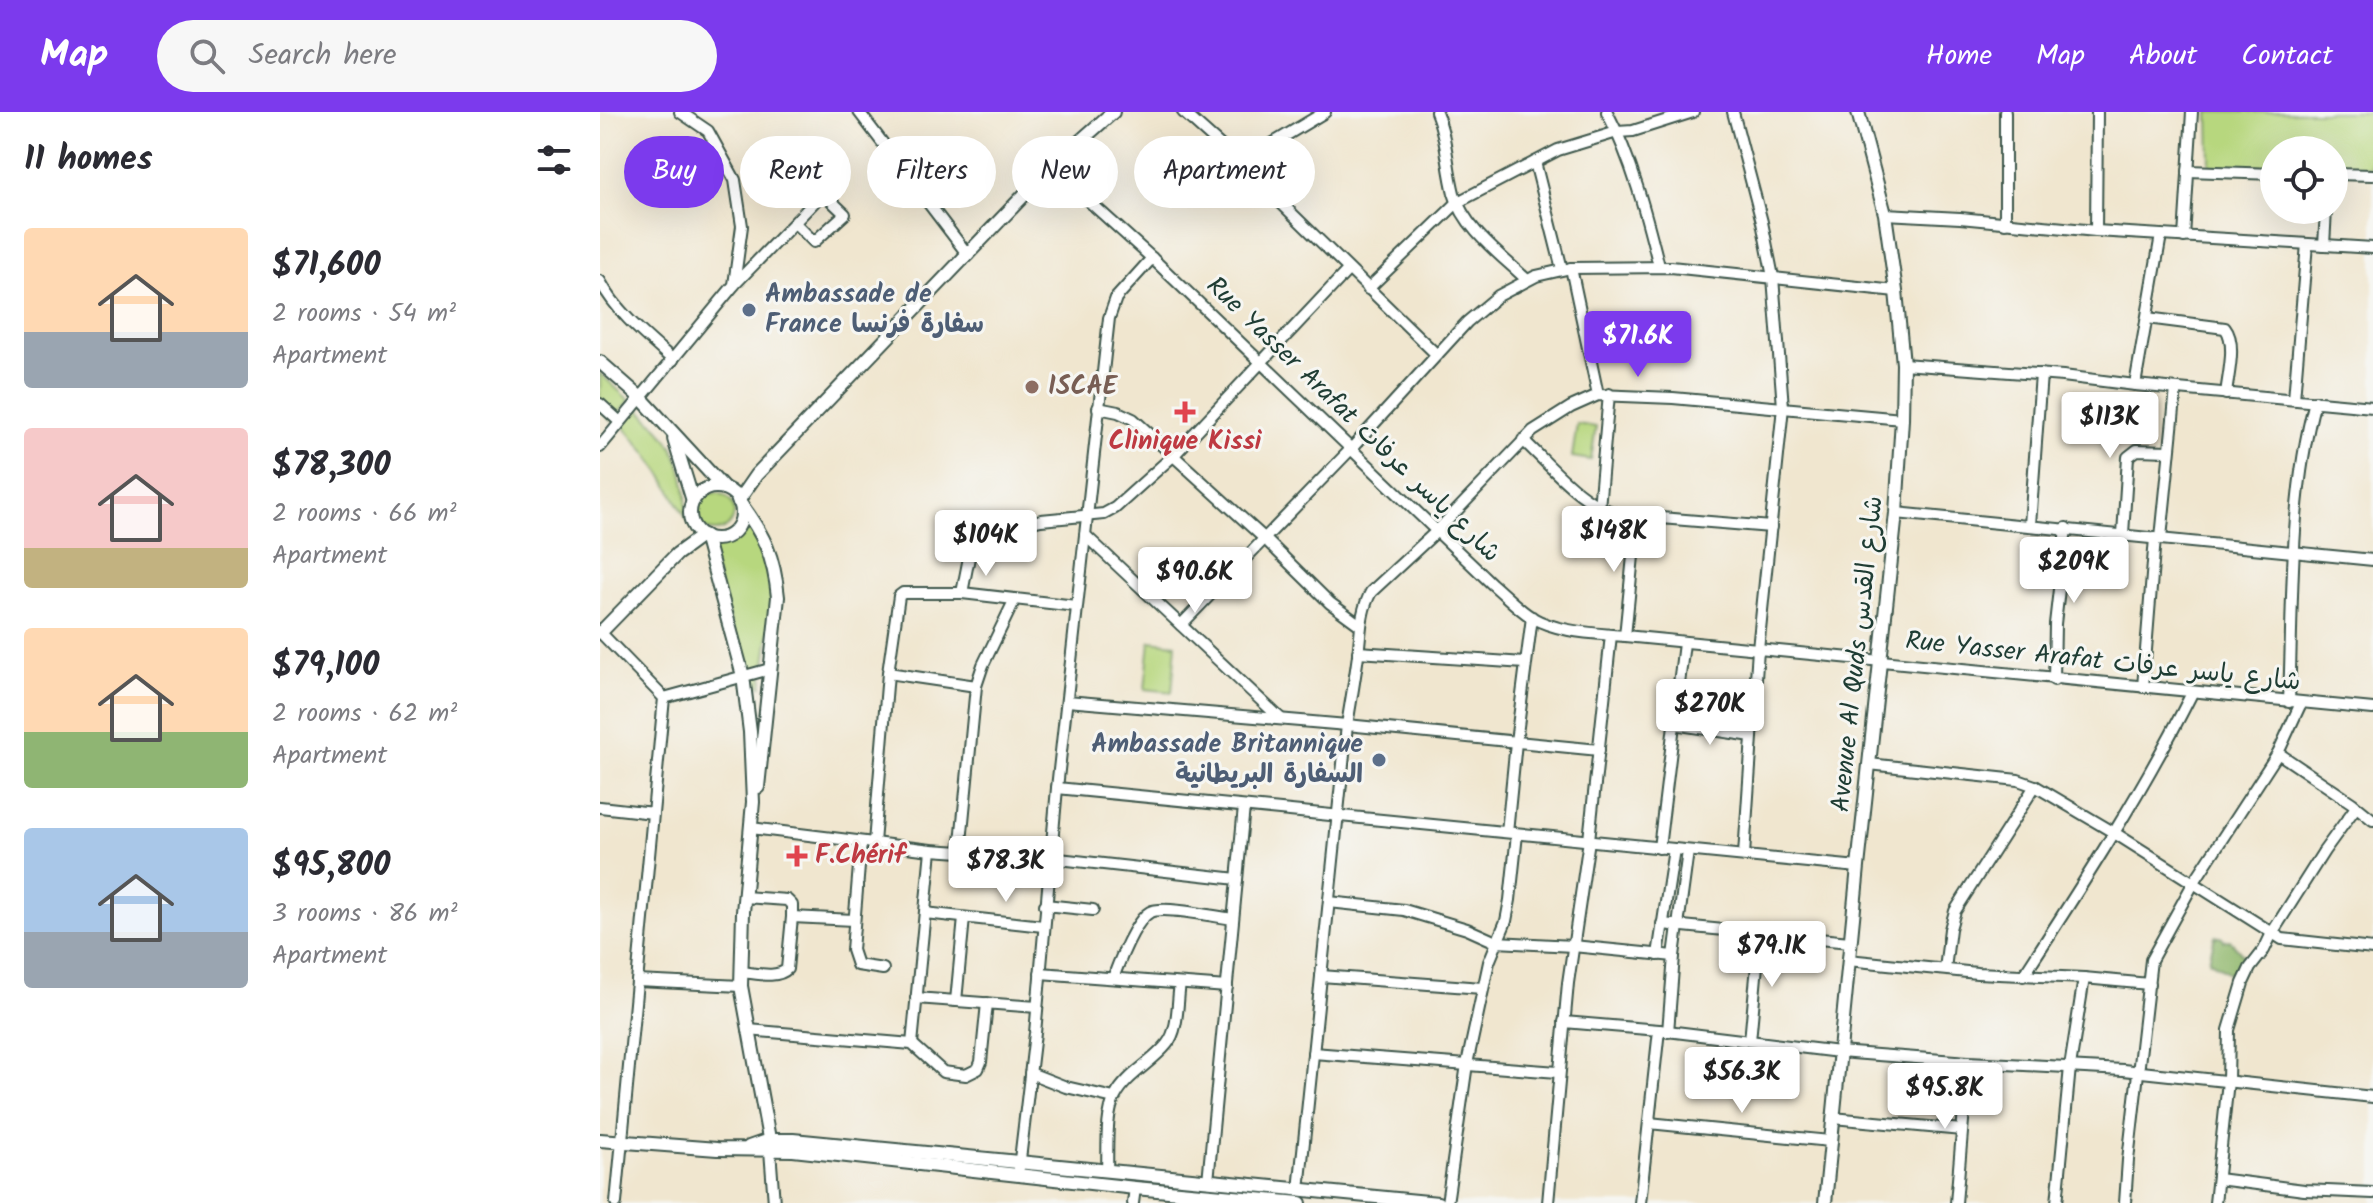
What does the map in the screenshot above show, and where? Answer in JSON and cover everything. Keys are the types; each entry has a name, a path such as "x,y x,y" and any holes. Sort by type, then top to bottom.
{"street":[{"path":"680,112 708,131 735,180 742,226 734,285"},
{"path":"859,112 968,255"},
{"path":"1086,136 1113,112"},
{"path":"1183,112 1210,136"},
{"path":"1285,136 1325,112"},
{"path":"1436,112 1458,202 1474,227 1527,280"},
{"path":"1607,112 1642,202 1659,266"},
{"path":"1368,289 1458,202 1558,150 1693,112"},
{"path":"1733,112 1773,277 1783,407 1758,649 1744,855"},
{"name":"Avenue Al Quds شارع القدس","path":"1825,1203 1896,513 1902,419 1903,364 1885,214 1858,112"},
{"path":"2005,112 2005,223"},
{"path":"2096,231 2097,112"},
{"path":"2184,237 2192,112"},
{"path":"1535,162 1604,394 1599,508"},
{"path":"2188,171 2260,174"},
{"path":"2348,174 2373,175"},
{"path":"600,447 734,285 823,193 845,214 814,242 795,223"},
{"path":"733,496 1012,208"},
{"name":"Rue Yasser Arafat شارع ياسر عرفات","path":"1097,208 1492,584 1532,617 1563,629 1684,643 2373,709"},
{"path":"1285,208 1437,355"},
{"path":"1885,214 2373,248"},
{"path":"2324,245 2325,224"},
{"path":"2135,385 2161,235"},
{"path":"2294,399 2307,244"},
{"path":"1019,1169 1076,606 1113,305 1120,292 1152,258"},
{"path":"1181,625 1481,310 1498,296 1527,280 1567,269 1659,266 1896,291"},
{"path":"962,593 976,535 1041,520 1104,514 1115,508 1174,455 1348,270"},
{"path":"600,281 608,296 636,327 673,360"},
{"path":"2147,318 2225,328 2231,343 2226,394"},
{"path":"600,362 641,398 733,496 761,533 773,563 778,597 760,774 753,802"},
{"path":"1903,364 2041,374 2373,407"},
{"path":"2030,525 2041,374"},
{"path":"2143,687 2176,389"},
{"path":"1300,1197 1347,725 1360,625 1364,605 1371,592 1438,530 1523,440 1557,415 1604,394 1902,419"},
{"path":"2289,702 2301,473 2315,401"},
{"path":"600,404 620,422"},
{"path":"1098,408 1133,419 1265,539 1330,603 1360,625"},
{"path":"671,432 693,501"},
{"path":"1523,440 1599,508 1637,516 1771,527"},
{"path":"2123,534 2128,457 2137,450 2169,451"},
{"path":"733,496 708,488 693,501 690,513 693,524 704,536 743,676 750,732 753,802 744,897 741,986 770,1145 774,1203"},
{"path":"677,554 704,536 720,538 734,531 741,518 733,496"},
{"path":"1896,513 2373,560"},
{"path":"1625,636 1637,516"},
{"path":"616,1203 664,698 600,632 677,554 693,524"},
{"path":"2054,680 2055,624 2066,528"},
{"path":"1085,535 1281,719"},
{"path":"874,843 888,673 900,594 962,593 1076,606"},
{"path":"960,853 976,686 1015,599"},
{"path":"1447,1203 1467,1064 1482,988 1506,921 1510,900 1516,742 1532,617"},
{"path":"1548,1203 1558,1072 1589,840 1611,635"},
{"path":"1659,848 1684,643"},
{"path":"1358,652 1525,663"},
{"path":"664,698 770,669"},
{"path":"888,673 976,686"},
{"path":"2023,976 2133,802 2192,693"},
{"path":"1067,701 1599,750"},
{"path":"2125,1203 2151,960 2194,882 2278,753 2301,703"},
{"path":"1674,724 1752,736"},
{"path":"2278,753 2373,820"},
{"path":"1869,764 2018,780 2035,786 2272,933 2287,940 2373,949"},
{"path":"1945,969 1955,911 2035,786"},
{"path":"1057,788 1858,867"},
{"path":"600,807 653,813"},
{"path":"1208,1181 1244,807"},
{"path":"2215,1203 2228,1081 2229,1030 2243,983 2324,851 2356,807"},
{"path":"751,828 931,850 1050,858 1237,879"},
{"path":"861,842 852,950 857,965 883,969"},
{"path":"1658,955 1674,849"},
{"path":"912,1044 931,850"},
{"path":"1640,1203 1688,851"},
{"path":"741,972 776,974 787,969 792,917 792,905 787,900 744,897"},
{"path":"1329,902 1404,910 1467,929 1496,942 1674,956"},
{"path":"1045,905 1093,910"},
{"path":"1113,978 1141,919 1148,913 1168,910 1233,919"},
{"path":"925,913 1043,926"},
{"path":"792,917 854,920"},
{"path":"956,1001 964,918"},
{"path":"1662,924 1850,942"},
{"path":"1750,1041 1760,933"},
{"path":"1848,960 2149,984"},
{"path":"1040,973 1227,987"},
{"path":"1321,976 1482,988"},
{"path":"2057,1203 2070,1067 2084,978"},
{"path":"637,981 741,986"},
{"path":"1107,1171 1114,1098 1167,1044 1173,1032 1180,984"},
{"path":"916,998 1037,1007"},
{"path":"748,1030 912,1044 943,1072 966,1075 978,1069 981,1062 987,1003"},
{"path":"1564,1022 1839,1052 2070,1067 2373,1097"},
{"path":"1313,1053 1558,1072"},
{"path":"1956,1203 1968,1062"},
{"path":"1030,1073 1066,1087 1114,1098"},
{"path":"1833,1118 1962,1130"},
{"path":"1649,1123 1830,1141"},
{"path":"600,1140 717,1149 770,1145 793,1150 1019,1169 1107,1171 1208,1181 1300,1197"},
{"path":"1019,1169 1135,1188 1438,1203"},
{"path":"2218,1179 2304,1190 2373,1193"},
{"path":"1133,1203 1135,1188"},
{"path":"2301,1203 2304,1190"}],"green space":[{"path":"2209,112 2371,112 2371,167 2348,167 2348,136 2260,136 2260,167 2210,166"},
{"path":"600,373 630,401 611,421 600,409"},
{"path":"638,408 665,436 681,467 686,518 663,476 621,423"},
{"path":"1577,424 1596,427 1591,460 1572,457"},
{"path":"715,493 729,498 734,512 729,526 715,531 701,526 696,512 701,498"},
{"path":"745,520 764,553 770,579 770,625 762,686 748,683 708,546 732,539"},
{"path":"1150,641 1176,644 1172,692 1145,689"},
{"path":"2215,936 2224,941 2230,940 2247,959 2235,977 2209,960"}],"place":[{"name":"Ambassade de France سفارة فرنسا","path":"749,310"},
{"name":"ISCAE","path":"1032,387"},
{"name":"Clinique Kissi","path":"1185,412"},
{"name":"Ambassade Britannique السفارة البريطانية","path":"1379,760"},
{"name":"F.Chérif","path":"797,856"}]}
